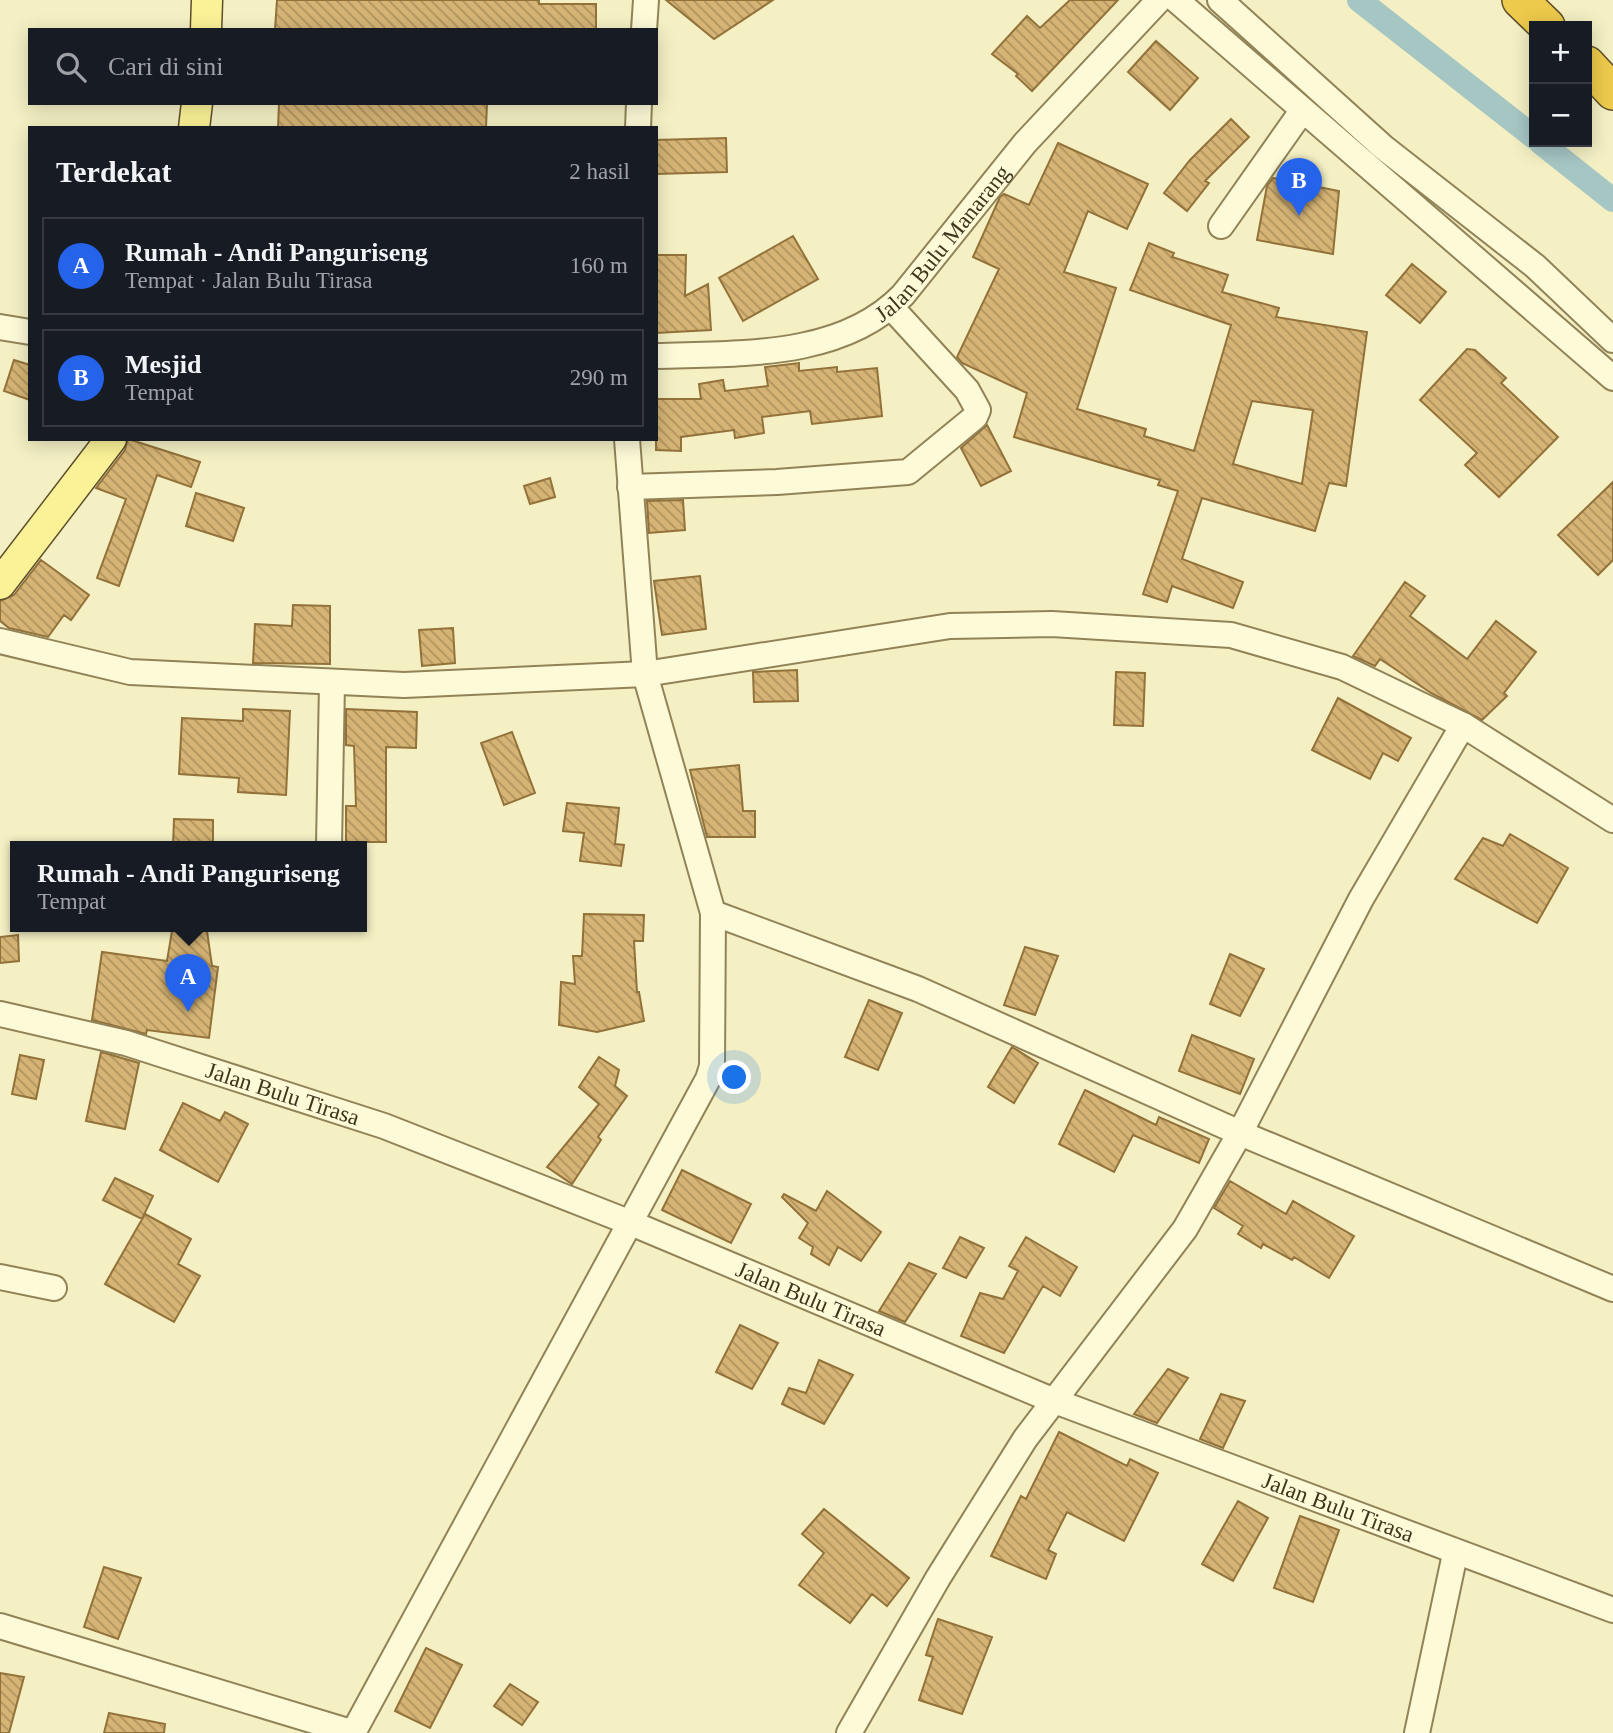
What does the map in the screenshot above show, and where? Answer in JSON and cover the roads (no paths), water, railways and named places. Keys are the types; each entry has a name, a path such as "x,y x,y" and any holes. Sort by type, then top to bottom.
{"highway":[{"path":"1520,0 1542,21"},
{"path":"1592,69 1613,92"}],"main road":[{"path":"206,28 208,0"},
{"path":"194,126 197,105"},
{"path":"0,584 109,441"}],"street":[{"path":"644,28 646,0"},
{"name":"Jalan Bulu Manarang","path":"658,356 775,351 862,327 891,307 1025,143 1158,0"},
{"path":"1176,0 1298,107 1608,363"},
{"path":"1220,0 1383,147 1535,266 1613,340"},
{"path":"1221,226 1312,83"},
{"path":"638,126 639,105"},
{"path":"630,487 777,482 913,470 975,418 978,411 967,390 891,307"},
{"path":"0,327 28,332"},
{"path":"0,1626 354,1733 708,1079 712,1066 713,913 645,674 627,441"},
{"path":"0,641 130,672 404,685 645,674 891,633 950,626 1052,624 1248,638 1342,667 1463,725 1613,820"},
{"path":"329,841 332,683"},
{"path":"849,1733 938,1578 1052,1400 1164,1259 1240,1133 1361,899 1463,725"},
{"path":"713,913 918,989 1240,1133 1613,1289"},
{"name":"Jalan Bulu Tirasa","path":"0,1014 126,1043 341,1111 631,1223 1052,1400 1455,1554 1613,1610"},
{"path":"0,1277 54,1288"},
{"path":"1417,1733 1455,1554"}],"waterway":[{"path":"1359,0 1529,133"},
{"path":"1546,147 1613,200"}],"place":[{"name":"Mesjid","path":"1299,216"},
{"name":"Rumah - Andi Panguriseng","path":"188,1012"}]}
